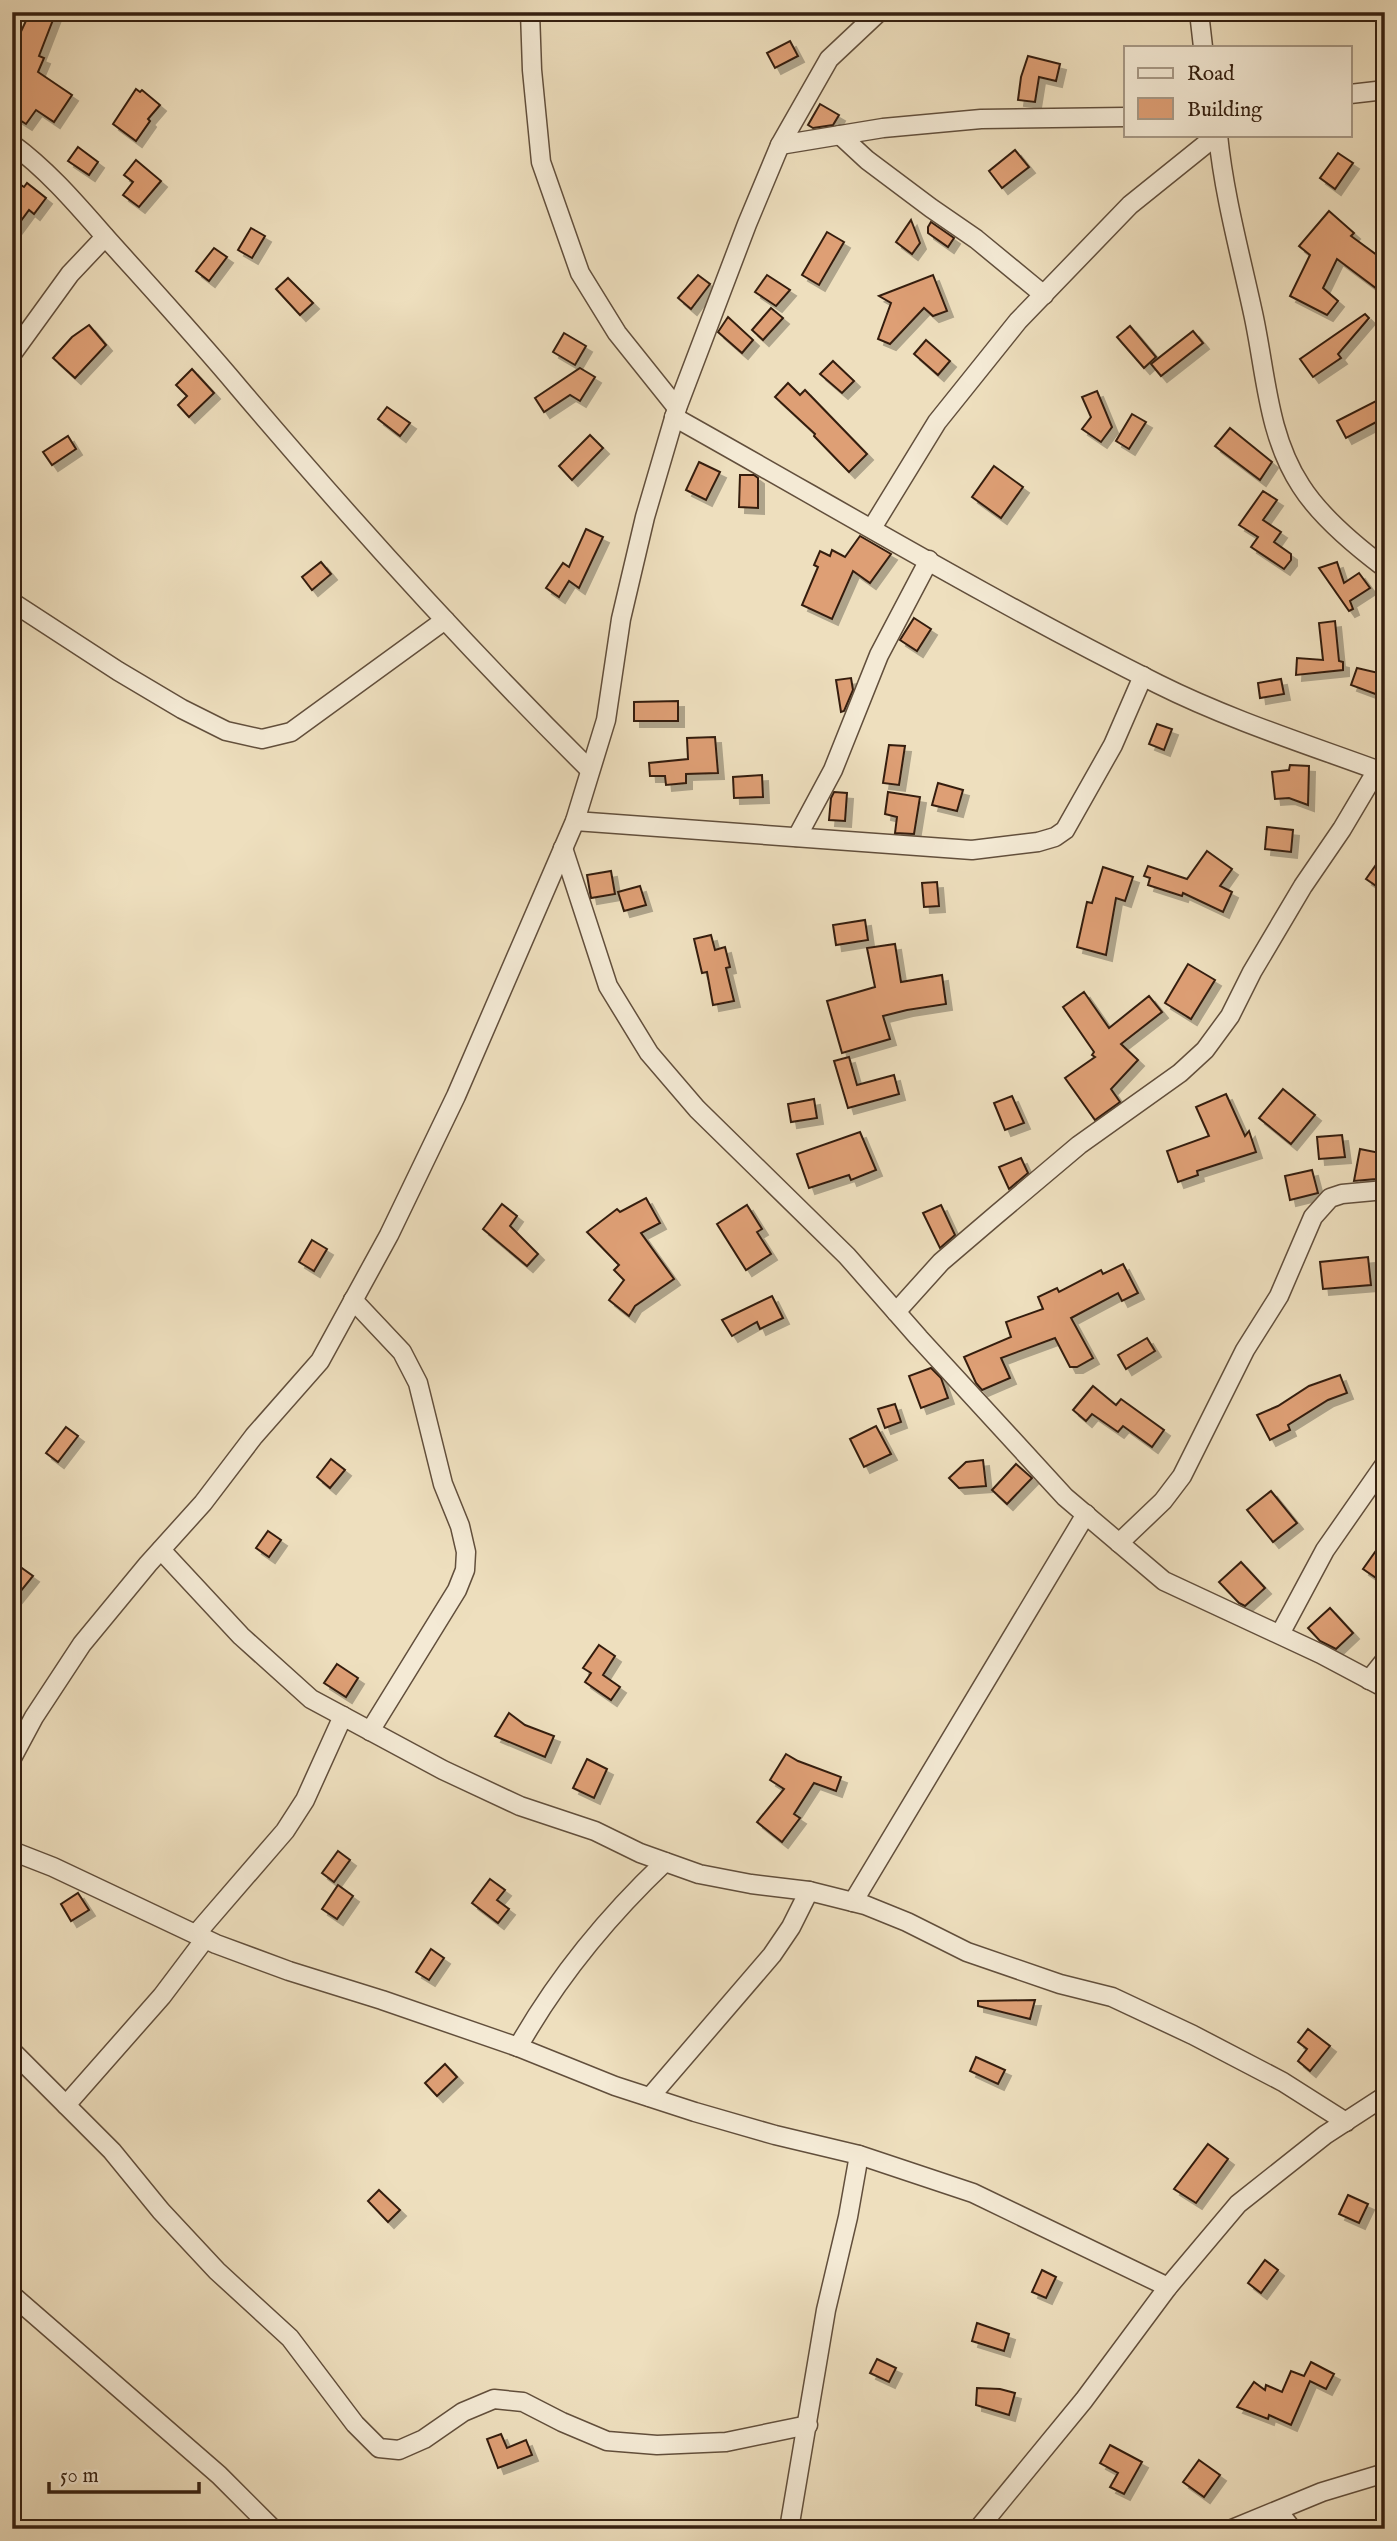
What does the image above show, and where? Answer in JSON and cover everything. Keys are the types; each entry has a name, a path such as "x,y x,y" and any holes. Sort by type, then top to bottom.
{"street":[{"path":"530,12 532,70 541,162 580,272 617,333 676,413 872,528 1143,676 1260,728 1381,772 1303,886 1252,972 1230,1016 1205,1050 1180,1073 1079,1146 996,1215 941,1262 896,1312"},
{"path":"12,1758 34,1717 82,1644 203,1503 254,1436 320,1361 389,1235 456,1096 575,821 606,720 621,619 645,517 676,413 747,223 780,145 829,59 879,12"},
{"path":"1199,12 1203,46"},
{"path":"1352,94 1385,90"},
{"path":"780,145 883,128 981,119 1124,117"},
{"path":"840,135 867,160 976,239 1044,295"},
{"path":"872,528 937,422 1018,321 1130,205 1216,136"},
{"path":"1217,136 1222,177 1254,316 1264,382 1280,446 1302,488 1331,521 1385,568"},
{"path":"12,144 59,186 195,335 334,498 522,702 590,770"},
{"path":"12,354 70,274 105,237"},
{"path":"797,837 833,770 878,656 929,560"},
{"path":"12,601 118,671 182,709 226,731 262,740 291,732 446,621"},
{"path":"575,821 972,850 1038,842 1055,837 1065,830 1113,745 1143,676"},
{"path":"563,848 608,986 649,1053 697,1109 848,1256 1065,1497 1164,1581 1280,1634 1377,1684 1385,1660"},
{"path":"1119,1543 1163,1501 1182,1476 1245,1350 1279,1296 1313,1217 1330,1198 1342,1194 1385,1190"},
{"path":"353,1300 402,1352 418,1383 443,1484 460,1526 466,1552 465,1570 457,1590 370,1731"},
{"path":"1280,1634 1325,1550 1385,1464"},
{"path":"853,1902 1086,1514"},
{"path":"161,1550 241,1636 311,1699 443,1770 520,1806 595,1832 665,1862 712,1877 809,1891 853,1902 907,1922 967,1952 1060,1984 1112,1997 1283,2082 1346,2122"},
{"path":"66,2105 162,1996 200,1936 285,1831 304,1800 343,1716"},
{"path":"12,1851 53,1867 200,1936 289,1972 382,2000 518,2047 650,2098 775,2135 859,2155 973,2193 1168,2287"},
{"path":"518,2047 541,2006 568,1969 634,1891 665,1862"},
{"path":"650,2098 772,1955 791,1927 809,1891"},
{"path":"12,2051 112,2151 161,2211 217,2271 290,2338 355,2424 379,2448 399,2450 424,2439 463,2412 494,2399 523,2402 607,2441 657,2445 726,2442 808,2425"},
{"path":"978,2529 1084,2400 1168,2287 1238,2204 1346,2122 1385,2096"},
{"path":"789,2529 826,2310 848,2217 859,2155"},
{"path":"12,2295 219,2475 273,2529"},
{"path":"1232,2529 1322,2492 1385,2473"},
{"path":"1278,2511 1292,2529"}],"building":[{"path":"30,12 56,12 39,56 44,58 38,72 72,95 54,122 36,110 26,124 12,115 12,51"},
{"path":"790,41 798,56 775,68 767,53"},
{"path":"1028,56 1060,64 1056,81 1039,77 1035,102 1018,100 1021,77"},
{"path":"136,89 140,92 142,90 160,105 148,119 150,121 136,141 113,124"},
{"path":"820,104 839,115 833,125 813,128 808,125"},
{"path":"78,147 98,162 89,175 68,161"},
{"path":"1015,150 1029,167 1002,188 989,171"},
{"path":"1338,153 1353,163 1335,189 1320,178"},
{"path":"136,160 161,181 139,207 123,195 133,182 124,175"},
{"path":"12,179 24,187 27,183 46,198 34,214 29,210 12,233"},
{"path":"1329,211 1354,233 1351,236 1385,261 1385,295 1337,259 1323,288 1338,301 1327,315 1290,296 1310,255 1299,246"},
{"path":"911,220 920,243 912,254 896,242"},
{"path":"931,222 954,238 948,247 928,233"},
{"path":"251,228 265,236 252,258 238,250"},
{"path":"827,232 844,242 819,285 802,275"},
{"path":"214,248 227,257 209,281 196,271"},
{"path":"698,275 710,284 691,309 678,298"},
{"path":"767,275 790,290 776,306 755,292"},
{"path":"933,275 947,311 933,316 924,308 890,344 878,339 891,303 879,296"},
{"path":"288,278 313,303 300,315 276,289"},
{"path":"771,308 783,318 763,340 752,330"},
{"path":"1365,314 1369,318 1338,354 1341,358 1313,377 1300,359"},
{"path":"728,317 753,340 742,353 718,332"},
{"path":"89,325 106,345 75,378 53,358 72,337"},
{"path":"1130,326 1156,357 1144,368 1117,337"},
{"path":"1193,331 1203,343 1161,376 1151,364"},
{"path":"564,333 586,346 575,365 553,352"},
{"path":"926,340 950,361 938,375 914,354"},
{"path":"833,361 854,381 842,393 820,374"},
{"path":"580,368 595,377 580,401 570,395 544,412 535,398"},
{"path":"192,369 214,393 189,417 178,405 187,396 176,385"},
{"path":"788,383 800,395 805,390 867,454 849,472 815,434 775,397"},
{"path":"1097,391 1112,427 1101,442 1082,429 1091,417 1082,397"},
{"path":"1376,401 1384,418 1346,438 1337,421"},
{"path":"387,407 410,423 400,436 378,419"},
{"path":"1132,414 1146,422 1129,449 1116,441"},
{"path":"1230,428 1272,462 1260,480 1215,446"},
{"path":"590,435 603,448 572,480 559,466"},
{"path":"68,436 76,449 52,465 43,452"},
{"path":"699,462 720,472 706,500 686,490"},
{"path":"994,466 1023,487 1001,518 972,497"},
{"path":"740,475 754,475 758,478 758,508 739,507"},
{"path":"1263,491 1277,500 1263,520 1281,532 1274,542 1291,554 1291,560 1284,569 1251,547 1258,537 1239,525"},
{"path":"586,529 603,537 579,588 569,581 559,597 546,588 563,563 569,567"},
{"path":"860,536 891,554 870,583 853,571 832,619 802,605 818,567 814,565 820,551 830,556 832,550 845,557"},
{"path":"321,562 331,574 312,590 302,577"},
{"path":"1337,562 1344,583 1359,573 1370,588 1350,601 1353,609 1349,611 1319,568"},
{"path":"914,618 931,629 917,651 900,640"},
{"path":"1335,621 1339,661 1343,662 1343,670 1296,675 1297,658 1323,660 1319,623"},
{"path":"1357,668 1383,674 1378,695 1351,685"},
{"path":"851,678 853,690 844,711 841,712 836,680"},
{"path":"1281,679 1284,694 1260,698 1258,683"},
{"path":"678,701 678,721 634,721 634,702"},
{"path":"1157,724 1172,729 1164,750 1149,744"},
{"path":"715,737 718,773 686,774 686,783 666,785 665,776 650,776 649,763 688,759 687,738"},
{"path":"889,745 905,746 899,785 883,783"},
{"path":"1290,765 1309,766 1308,805 1289,798 1275,799 1272,772 1289,770"},
{"path":"762,775 763,797 734,798 733,777"},
{"path":"938,783 963,790 957,811 932,805"},
{"path":"834,792 847,793 845,821 829,820"},
{"path":"888,792 920,797 914,834 895,833 897,817 885,814"},
{"path":"1267,827 1293,830 1291,852 1265,849"},
{"path":"1207,851 1232,869 1220,886 1232,892 1223,912 1183,893 1182,896 1148,885 1150,878 1144,876 1148,866 1187,879"},
{"path":"1385,852 1385,892 1366,879"},
{"path":"1103,867 1133,877 1125,901 1116,898 1106,955 1077,947 1087,902 1092,903"},
{"path":"611,871 615,894 591,898 587,875"},
{"path":"937,882 939,906 924,907 922,883"},
{"path":"640,886 646,905 624,911 618,892"},
{"path":"865,920 868,940 836,945 833,925"},
{"path":"711,935 715,950 725,947 730,967 726,968 734,1001 713,1005 707,972 702,973 694,939"},
{"path":"895,944 901,982 942,975 946,1004 883,1016 890,1039 842,1053 827,1001 875,987 867,948"},
{"path":"1188,964 1215,980 1191,1019 1165,1003"},
{"path":"1084,992 1109,1028 1149,996 1162,1012 1121,1044 1138,1060 1111,1089 1120,1102 1095,1120 1065,1078 1095,1057 1063,1007"},
{"path":"849,1057 857,1085 894,1075 899,1094 848,1108 834,1061"},
{"path":"1283,1089 1315,1115 1291,1144 1259,1118"},
{"path":"1226,1094 1245,1136 1249,1131 1256,1152 1197,1171 1198,1175 1178,1182 1167,1151 1209,1136 1196,1107"},
{"path":"1012,1096 1024,1123 1005,1130 994,1103"},
{"path":"814,1099 817,1118 791,1122 788,1104"},
{"path":"860,1132 876,1170 851,1180 849,1175 809,1188 797,1154"},
{"path":"1342,1135 1345,1157 1319,1159 1317,1137"},
{"path":"1360,1149 1380,1153 1376,1179 1354,1181"},
{"path":"1021,1158 1028,1173 1009,1189 999,1167"},
{"path":"1312,1170 1318,1193 1290,1200 1285,1176"},
{"path":"646,1198 660,1223 641,1233 674,1279 635,1306 629,1316 609,1300 624,1280 614,1270 619,1265 587,1232 617,1209 620,1212"},
{"path":"502,1204 517,1216 510,1226 538,1254 527,1266 483,1229"},
{"path":"747,1205 762,1229 757,1232 771,1254 746,1270 717,1224"},
{"path":"941,1205 955,1235 940,1248 923,1213"},
{"path":"312,1240 327,1249 314,1271 299,1262"},
{"path":"1368,1257 1371,1285 1323,1289 1320,1262"},
{"path":"1123,1264 1138,1293 1122,1301 1118,1293 1071,1318 1093,1358 1077,1367 1070,1367 1055,1338 1001,1358 1010,1378 982,1390 976,1383 964,1357 1011,1337 1006,1322 1043,1309 1038,1297 1057,1288 1059,1292 1101,1270 1103,1274"},
{"path":"772,1296 783,1318 760,1329 757,1322 732,1336 722,1320"},
{"path":"1147,1338 1155,1351 1126,1369 1118,1355"},
{"path":"931,1368 941,1378 948,1398 921,1408 909,1376"},
{"path":"1340,1375 1347,1393 1328,1400 1288,1425 1290,1430 1270,1440 1257,1415 1278,1406 1309,1386"},
{"path":"1093,1386 1116,1405 1121,1399 1164,1430 1152,1447 1123,1426 1118,1432 1092,1414 1086,1421 1073,1410"},
{"path":"895,1404 901,1422 885,1428 878,1409"},
{"path":"876,1426 891,1454 864,1467 850,1439"},
{"path":"66,1427 78,1436 58,1462 46,1453"},
{"path":"331,1459 345,1470 330,1488 317,1477"},
{"path":"983,1460 986,1486 959,1488 949,1478 966,1462"},
{"path":"1016,1464 1032,1478 1007,1504 992,1490"},
{"path":"1271,1491 1297,1523 1273,1542 1247,1510"},
{"path":"268,1531 281,1540 269,1557 256,1548"},
{"path":"1385,1538 1385,1584 1363,1569"},
{"path":"12,1561 33,1576 12,1602"},
{"path":"1241,1562 1265,1588 1245,1606 1219,1582"},
{"path":"1330,1608 1353,1633 1336,1649 1320,1641 1308,1628"},
{"path":"599,1645 615,1656 603,1675 620,1687 611,1700 585,1682 591,1673 583,1668"},
{"path":"337,1664 358,1678 346,1697 324,1683"},
{"path":"509,1713 525,1725 554,1736 545,1757 495,1736"},
{"path":"786,1754 841,1777 836,1791 814,1783 794,1814 800,1818 782,1842 757,1822 784,1789 770,1780"},
{"path":"587,1759 607,1769 594,1798 573,1788"},
{"path":"338,1851 350,1860 334,1882 322,1873"},
{"path":"490,1879 505,1890 497,1900 509,1909 498,1923 472,1903"},
{"path":"338,1885 353,1896 337,1919 322,1909"},
{"path":"78,1893 89,1910 71,1921 61,1904"},
{"path":"431,1949 444,1958 429,1980 416,1972"},
{"path":"1035,2000 1030,2019 978,2006 978,2001"},
{"path":"1308,2029 1330,2046 1310,2071 1298,2061 1307,2049 1298,2042"},
{"path":"976,2057 1005,2070 998,2084 970,2071"},
{"path":"445,2064 457,2077 437,2096 425,2083"},
{"path":"1208,2144 1228,2159 1196,2203 1174,2189"},
{"path":"379,2190 400,2210 388,2222 368,2201"},
{"path":"1348,2195 1368,2204 1359,2223 1339,2214"},
{"path":"1265,2260 1278,2270 1261,2293 1248,2283"},
{"path":"1042,2270 1056,2277 1046,2298 1032,2292"},
{"path":"977,2323 1009,2334 1004,2351 972,2341"},
{"path":"877,2359 896,2368 889,2382 870,2373"},
{"path":"1311,2362 1334,2374 1326,2389 1310,2381 1291,2425 1269,2415 1268,2419 1237,2407 1254,2382 1265,2390 1266,2385 1282,2392 1291,2371 1304,2376"},
{"path":"977,2388 1015,2393 1009,2415 976,2405"},
{"path":"501,2434 507,2448 526,2440 532,2455 498,2468 487,2439"},
{"path":"1110,2445 1142,2462 1124,2494 1110,2487 1118,2473 1100,2463"},
{"path":"1199,2460 1220,2475 1204,2497 1183,2482"}]}
